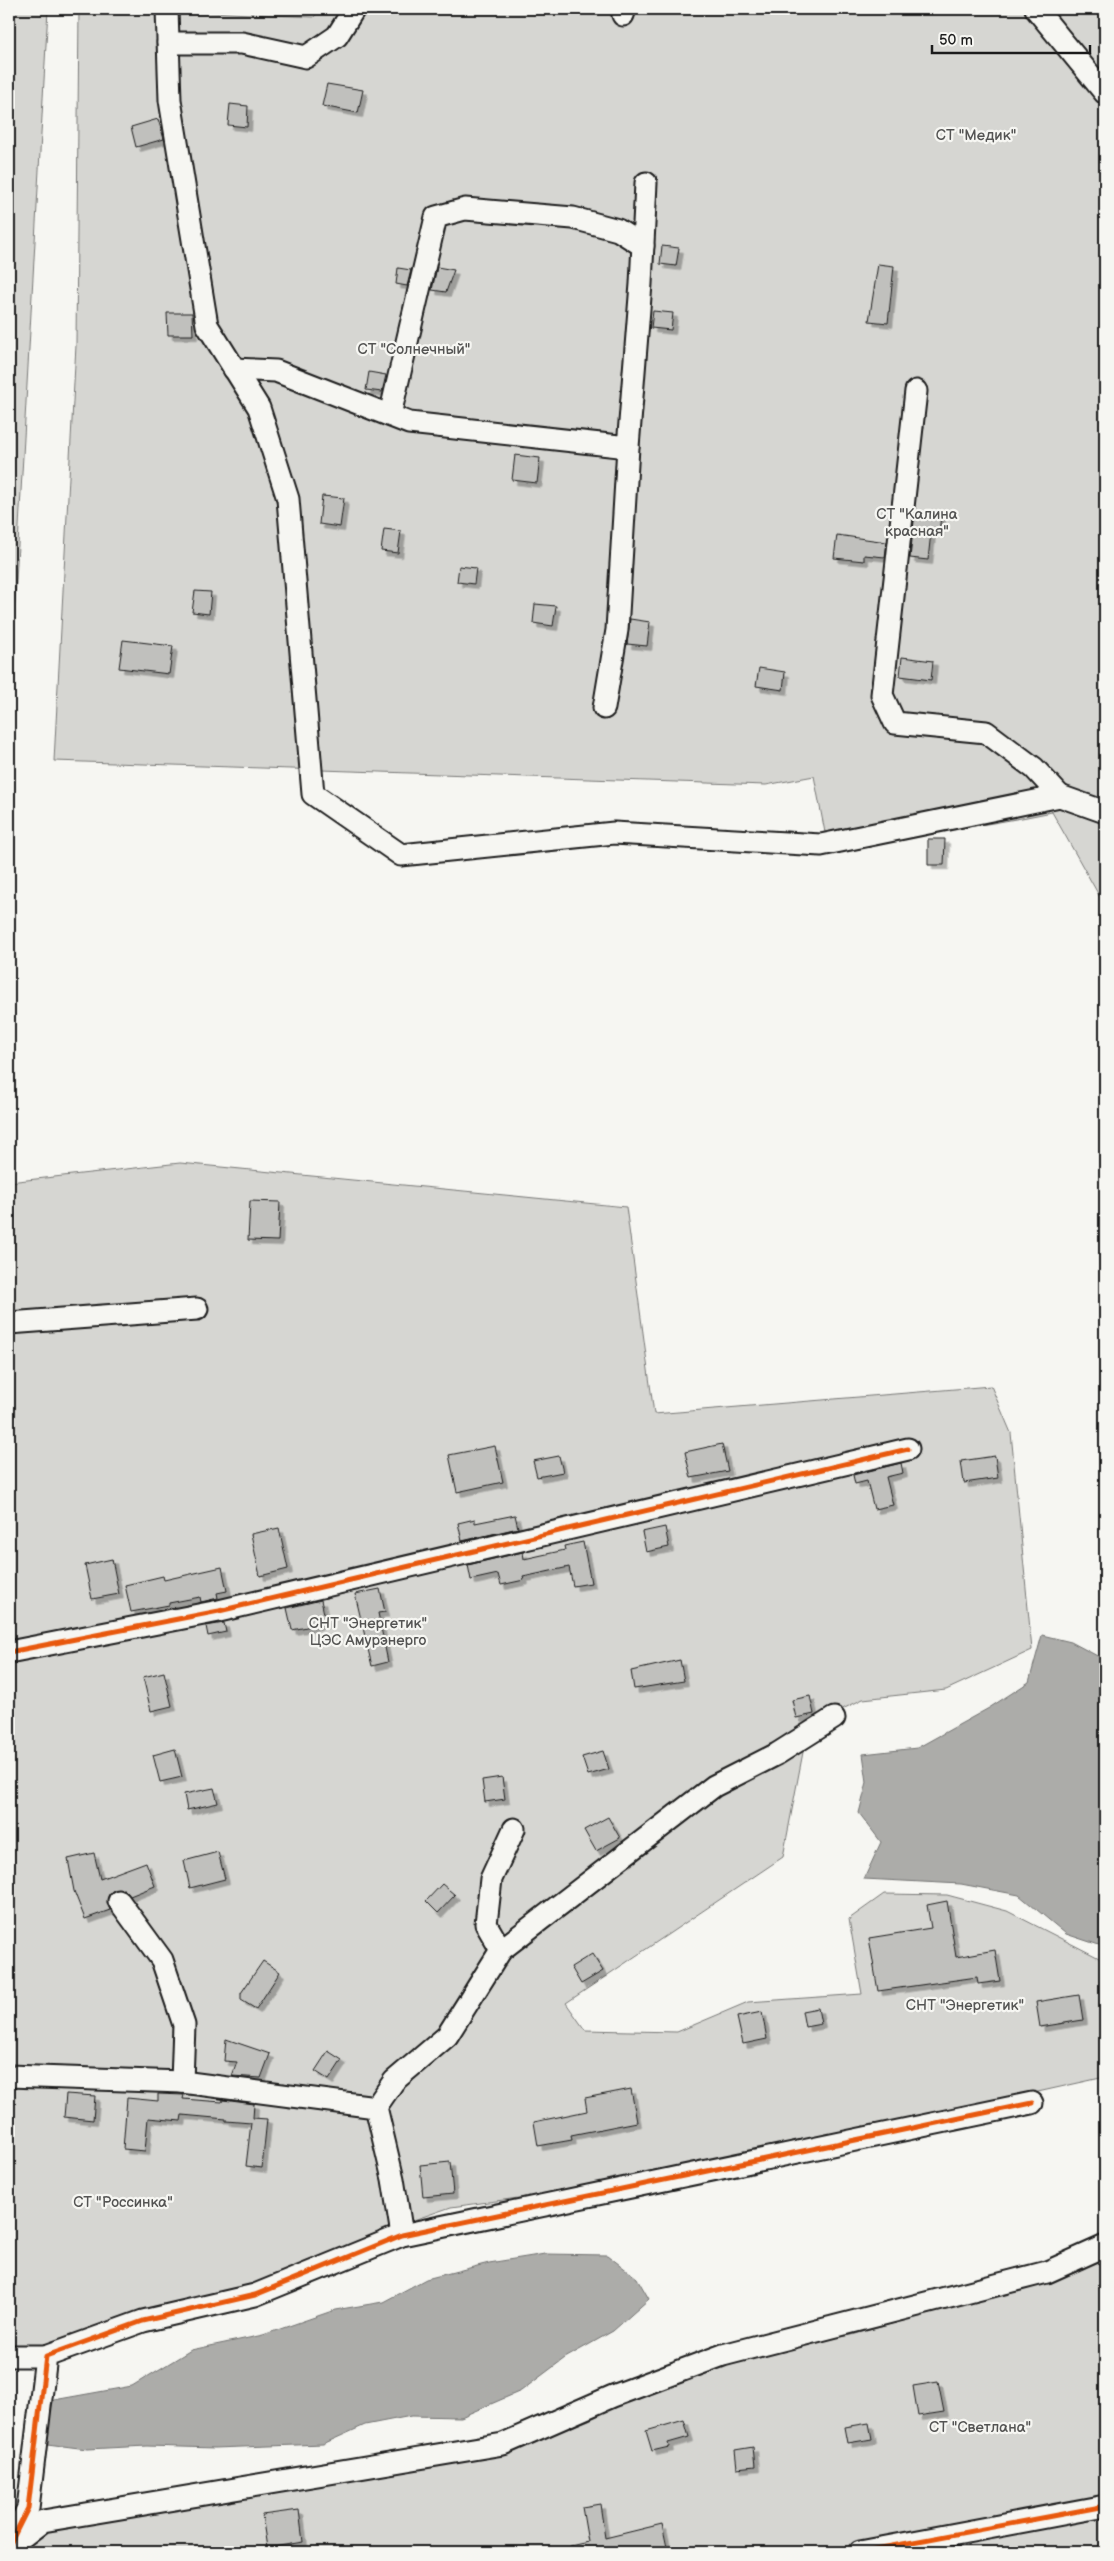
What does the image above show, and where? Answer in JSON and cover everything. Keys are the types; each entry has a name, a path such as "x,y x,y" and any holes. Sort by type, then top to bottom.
{"street":[{"path":"167,9 170,100 208,325 258,408 288,499 314,794 401,855 614,833 821,844 1060,796"},
{"path":"168,43 242,43 306,58 337,36 354,9"},
{"path":"1036,9 1105,93"},
{"path":"604,708 617,630 646,183"},
{"path":"390,415 436,217 465,209 573,218 618,230 643,246"},
{"path":"234,369 276,371 409,423 628,447"},
{"path":"916,391 882,695 895,723 986,732 1034,768 1060,796 1105,812"},
{"path":"9,1323 197,1310"},
{"path":"9,1652 219,1611 908,1449"},
{"path":"402,2235 393,2179 376,2107 394,2081 447,2036 501,1950 714,1786 777,1754 834,1718"},
{"path":"501,1950 486,1924 491,1879 514,1829"},
{"path":"119,1901 162,1960 184,2025 182,2082"},
{"path":"9,2076 182,2082 376,2107"},
{"path":"9,2356 46,2356 143,2321 255,2294 402,2235 1032,2103"},
{"path":"9,2547 43,2521 503,2444 613,2396 723,2355 1047,2272 1105,2246"},
{"path":"9,2547 28,2508 46,2356"},
{"path":"860,2552 1105,2506"}],"green space":[{"path":"9,9 48,9 11,670 9,671"},
{"name":"СТ \"Солнечный\"","path":"79,9 145,9 314,17 320,9 1105,9 1105,906 1052,812 884,841 829,853 814,776 766,785 54,761 76,345"},
{"name":"СНТ \"Энергетик\" ЦЭС Амурэнерго","path":"180,1163 626,1207 654,1414 991,1386 1011,1433 1032,1650 946,1690 863,1699 808,1726 783,1857 566,2003 585,2030 677,2032 748,2002 862,1994 849,1919 884,1894 947,1895 1007,1911 1105,1961 1105,2077 926,2117 563,2192 451,2207 385,2230 257,2283 149,2312 56,2346 9,2350 9,1182"},
{"name":"СТ \"Светлана\"","path":"1105,2258 1105,2552 10,2552 48,2530 529,2444 589,2420 659,2384 801,2343 852,2335 1066,2275"}],"shaded area":[{"path":"1042,1635 1071,1642 1105,1660 1105,1947 1066,1934 1019,1895 961,1884 864,1879 881,1842 859,1813 867,1782 863,1754 917,1748 989,1708 1029,1682"},
{"path":"545,2254 607,2255 637,2278 649,2299 613,2331 565,2358 521,2391 461,2417 411,2416 365,2425 323,2444 215,2448 147,2446 87,2449 39,2443 54,2400 132,2386 191,2350 263,2335 335,2310 383,2302 426,2279 489,2263"}],"building":[{"path":"327,84 363,90 358,113 322,106"},
{"path":"230,104 248,106 247,127 228,125"},
{"path":"158,119 164,139 136,147 131,127"},
{"path":"662,246 679,248 676,266 660,264"},
{"path":"878,264 894,266 888,323 869,321"},
{"path":"437,267 454,270 446,292 432,290"},
{"path":"398,268 411,270 407,286 396,284"},
{"path":"653,311 673,313 671,330 651,328"},
{"path":"167,313 192,313 193,335 168,335"},
{"path":"369,372 386,375 382,392 366,390"},
{"path":"515,455 540,458 537,483 512,480"},
{"path":"322,496 344,498 340,527 319,524"},
{"path":"915,512 941,515 939,533 931,532 928,560 910,558"},
{"path":"384,529 401,531 398,553 381,551"},
{"path":"837,535 887,542 885,557 864,555 864,561 834,558"},
{"path":"459,566 476,568 474,584 457,582"},
{"path":"195,591 211,592 209,614 192,612"},
{"path":"535,604 556,606 553,626 533,623"},
{"path":"630,619 650,622 647,646 627,644"},
{"path":"123,640 173,646 169,674 119,668"},
{"path":"902,657 933,661 931,680 900,676"},
{"path":"759,668 785,672 783,690 756,686"},
{"path":"928,839 945,839 944,865 928,865"},
{"path":"250,1201 280,1202 278,1241 248,1240"},
{"path":"722,1444 728,1471 691,1478 685,1452"},
{"path":"495,1446 503,1482 457,1492 449,1455"},
{"path":"559,1456 563,1472 537,1477 533,1461"},
{"path":"995,1456 998,1478 964,1483 961,1461"},
{"path":"901,1463 903,1473 886,1477 893,1505 874,1509 867,1481 855,1484 853,1475"},
{"path":"515,1515 518,1528 462,1541 458,1523 475,1519 475,1523"},
{"path":"665,1527 669,1547 646,1552 642,1532"},
{"path":"279,1528 288,1569 260,1576 251,1534"},
{"path":"583,1542 591,1583 573,1586 569,1567 523,1577 524,1580 501,1585 498,1574 471,1580 468,1565 523,1552 524,1559 565,1550 564,1546"},
{"path":"112,1559 119,1594 92,1599 85,1565"},
{"path":"222,1567 227,1591 217,1593 218,1598 201,1602 200,1597 131,1612 125,1585 163,1576 164,1580"},
{"path":"380,1589 385,1612 378,1613 388,1662 372,1666 355,1594"},
{"path":"321,1600 326,1623 292,1630 287,1608"},
{"path":"224,1623 226,1632 208,1636 206,1626"},
{"path":"680,1660 684,1681 634,1689 631,1671"},
{"path":"164,1672 172,1706 151,1711 143,1677"},
{"path":"810,1696 814,1714 796,1718 792,1700"},
{"path":"175,1749 182,1777 160,1782 153,1755"},
{"path":"603,1751 609,1769 588,1775 582,1757"},
{"path":"502,1777 505,1799 485,1802 482,1780"},
{"path":"214,1788 218,1803 187,1810 184,1794"},
{"path":"608,1817 620,1838 596,1851 584,1830"},
{"path":"218,1852 225,1879 190,1888 184,1861"},
{"path":"94,1853 100,1879 146,1862 155,1886 130,1896 124,1889 112,1891 107,1902 110,1910 85,1919 74,1891 68,1859"},
{"path":"442,1884 455,1895 438,1913 426,1901"},
{"path":"947,1901 956,1957 995,1950 1000,1981 978,1984 977,1977 878,1991 869,1938 931,1928 927,1905"},
{"path":"592,1954 603,1971 581,1984 571,1967"},
{"path":"263,1961 280,1972 256,2009 241,2000 241,1993"},
{"path":"1079,1995 1083,2020 1040,2027 1036,2002"},
{"path":"818,2008 821,2024 805,2027 802,2011"},
{"path":"762,2012 767,2039 743,2044 737,2017"},
{"path":"226,2039 270,2054 261,2078 232,2076 237,2062 224,2061"},
{"path":"328,2051 342,2060 329,2080 315,2071"},
{"path":"631,2089 637,2122 571,2135 572,2140 538,2146 534,2122 587,2111 585,2098"},
{"path":"66,2094 95,2096 93,2120 64,2117"},
{"path":"158,2094 184,2095 183,2099 222,2102 223,2100 254,2104 253,2118 267,2119 262,2168 246,2166 251,2123 226,2121 226,2119 182,2115 181,2121 148,2118 145,2151 123,2149 127,2098 158,2101"},
{"path":"450,2162 453,2194 423,2197 420,2165"},
{"path":"938,2382 944,2412 918,2416 913,2386"},
{"path":"684,2420 689,2437 668,2443 669,2447 652,2451 646,2431"},
{"path":"869,2423 872,2439 848,2443 845,2427"},
{"path":"753,2447 755,2466 737,2468 735,2450"},
{"path":"600,2504 605,2538 662,2524 668,2552 571,2552 570,2546 588,2542 582,2507"},
{"path":"299,2510 303,2542 267,2548 262,2515"}],"cycle path":[{"path":"9,1652 219,1611 908,1449"},
{"path":"9,2546 28,2508 46,2356 143,2321 255,2295 402,2235 1032,2103"},
{"path":"860,2552 1105,2506"}],"park label":[{"name":"СТ \"Медик\"","path":"976,135"},
{"name":"СТ \"Калина красная\"","path":"917,522"},
{"name":"СНТ \"Энергетик\"","path":"965,2005"},
{"name":"СТ \"Россинка\"","path":"123,2202"}]}
